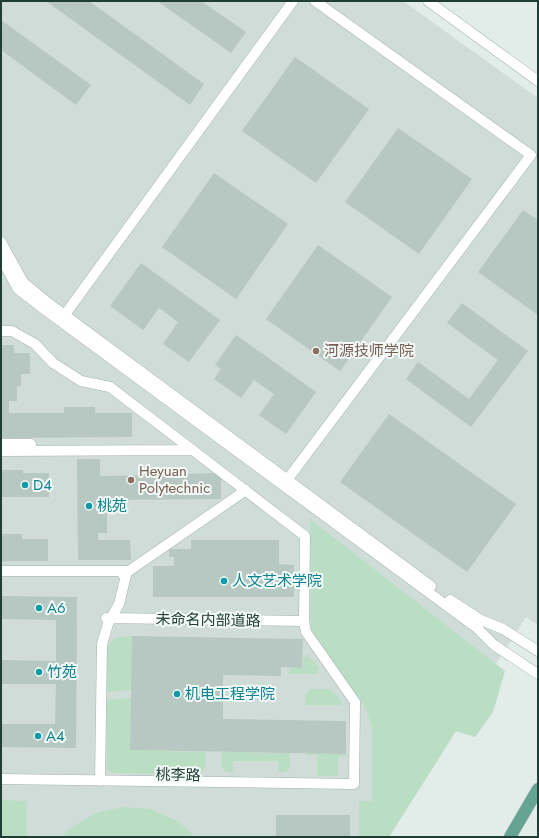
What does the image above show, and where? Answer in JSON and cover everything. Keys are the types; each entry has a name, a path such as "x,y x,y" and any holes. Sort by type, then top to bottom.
{"main road":[{"path":"510,837 538,789"}],"street":[{"path":"62,318 293,1"},
{"path":"285,483 531,156 316,1"},
{"path":"428,1 538,81"},
{"path":"1,242 23,282 62,318"},
{"path":"1,258 18,289 62,318 285,483 477,628 494,645 538,674"},
{"path":"1,331 12,331 35,344 52,363 81,381 110,387 305,536 304,621"},
{"path":"1,444 189,447"},
{"path":"1,451 189,447"},
{"path":"285,483 460,608 481,620 503,629 538,651"},
{"path":"1,575 124,574 246,490"},
{"path":"1,571 124,574"},
{"path":"97,777 102,644 108,618 124,574"},
{"name":"未命名内部道路","path":"108,618 304,621"},
{"name":"桃李路","path":"1,779 97,777 354,781 354,702 306,632 304,621"},
{"name":"桃李路","path":"1,772 97,777"}],"shaded area":[{"path":"1,1 403,1 538,98 538,625 526,617 496,664 493,712 475,737 456,731 389,837 1,837"}],"green space":[{"path":"310,519 505,671 493,712 475,737 456,731 389,837 359,837 359,801 372,801 372,727 365,707 311,629"},
{"path":"132,636 131,690 108,692 106,690 105,670 109,647 112,641 116,638"},
{"path":"308,655 319,668 317,674 289,674 290,668 303,668 303,658"},
{"path":"310,689 330,689 341,700 341,705 305,705 306,695"},
{"path":"131,698 130,750 206,752 205,767 200,774 112,773 107,769 107,702 109,700"},
{"path":"222,752 290,753 290,768 285,772 278,772 278,761 233,761 233,772 227,772 221,767"},
{"path":"306,753 348,754 348,756 338,756 338,776 317,776 317,755 306,755"},
{"path":"1,800 27,801 27,837 1,837"},
{"path":"122,807 151,809 179,822 195,837 62,837 68,830 93,814"}],"building":[{"path":"46,1 89,1 204,84 190,105"},
{"path":"157,1 201,1 246,32 231,53"},
{"path":"1,20 91,85 76,105 1,50"},
{"path":"295,57 369,109 316,183 242,131"},
{"path":"398,128 472,179 419,254 345,202"},
{"path":"214,173 288,224 236,299 162,247"},
{"path":"523,210 538,220 538,315 478,272"},
{"path":"318,245 392,297 340,371 266,319"},
{"path":"141,263 220,320 189,362 163,344 178,322 159,308 143,330 110,306"},
{"path":"462,303 528,351 471,427 406,379 418,362 469,399 498,360 447,323"},
{"path":"236,335 316,392 286,434 259,415 274,394 254,380 241,398 214,379 221,369 215,365"},
{"path":"1,345 14,345 14,353 30,353 30,374 21,374 21,386 17,386 17,401 9,401 9,413 64,413 64,407 95,407 95,413 132,413 132,437 1,438"},
{"path":"389,414 516,504 467,572 340,482"},
{"name":"桃苑","path":"77,459 100,459 100,476 157,475 157,470 185,470 185,474 221,473 221,499 100,500 100,511 107,511 107,533 98,533 98,540 130,540 131,560 78,560"},
{"name":"D4","path":"1,470 23,470 23,473 49,473 49,497 1,497"},
{"name":"D4","path":"1,534 22,534 22,539 48,539 48,561 1,561"},
{"name":"人文艺术学院","path":"191,540 279,540 279,564 294,565 294,597 153,597 153,566 174,566 174,557 169,557 169,549 191,549"},
{"path":"1,596 77,597 76,748 1,747 1,724 55,724 56,684 1,684 1,660 56,661 56,620 1,619"},
{"name":"机电工程学院","path":"132,636 303,639 302,668 281,667 281,676 223,675 223,719 346,721 346,754 130,750"},
{"path":"276,815 350,815 350,837 276,837"}],"place":[{"name":"河源技师学院","path":"316,351"},
{"name":"Heyuan Polytechnic","path":"131,480"},
{"name":"D4","path":"25,485"},
{"name":"桃苑","path":"89,506"},
{"name":"人文艺术学院","path":"224,581"},
{"name":"A6","path":"39,608"},
{"name":"竹苑","path":"39,672"},
{"name":"机电工程学院","path":"177,694"},
{"name":"A4","path":"38,736"}]}
